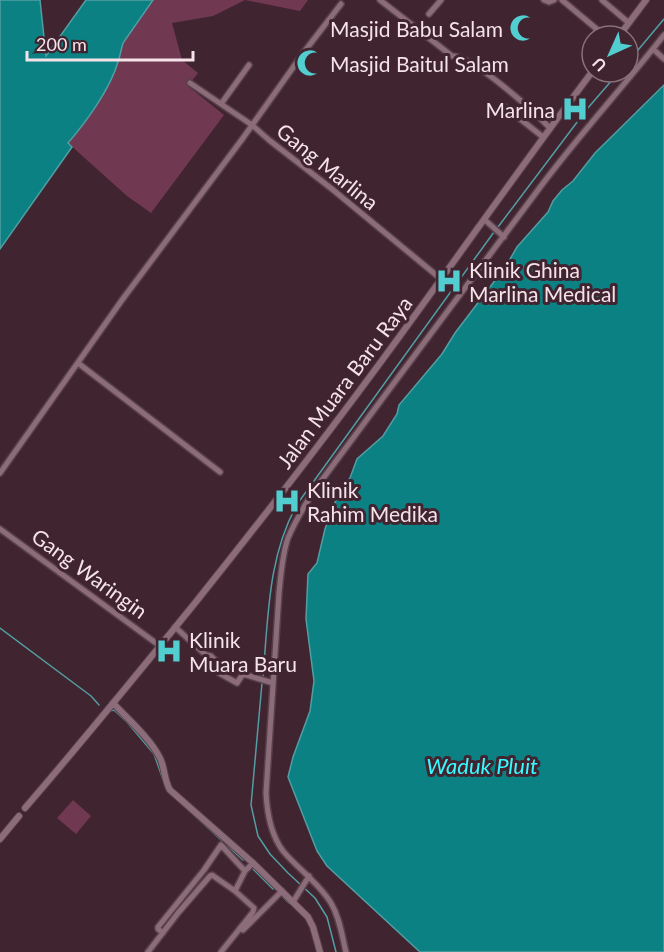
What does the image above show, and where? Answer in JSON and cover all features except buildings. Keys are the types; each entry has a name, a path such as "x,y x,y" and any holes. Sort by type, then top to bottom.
{"street":[{"path":"380,0 452,56 457,55 484,72 550,128"},
{"path":"429,14 441,0"},
{"path":"544,0 549,2 554,0"},
{"path":"562,0 591,24"},
{"path":"602,0 629,23 646,0"},
{"path":"0,473 122,300 341,4"},
{"path":"346,952 337,914 324,893 308,879 278,843 266,807 279,593 288,539 313,492 541,186 664,35"},
{"path":"653,49 664,59"},
{"path":"221,104 249,65"},
{"name":"Gang Marlina","path":"190,83 252,125 441,279"},
{"name":"Jalan Muara Baru Raya","path":"25,808 160,646 272,506 376,368 583,84"},
{"path":"506,107 543,137"},
{"path":"485,220 504,237"},
{"path":"78,363 220,472"},
{"name":"Gang Waringin","path":"0,529 160,646"},
{"path":"175,627 222,667 219,673 237,683 243,674 273,683"},
{"path":"113,703 156,752 170,789 308,917 320,952"},
{"path":"0,839 19,816"},
{"path":"163,933 158,927 204,870 220,845 245,872"},
{"path":"235,891 252,864"},
{"path":"148,952 210,876 214,876 235,891 254,908 221,952"},
{"path":"293,902 308,879"},
{"path":"240,928 243,930 282,891"}],"shaded area":[{"path":"153,0 245,0 213,16 172,23 182,60 198,73 188,86 224,115 151,213 127,196 68,143 104,94 119,60 123,43"},
{"path":"245,0 308,0 300,11"},
{"path":"73,800 91,816 76,834 57,818"}],"water":[{"path":"0,0 40,0 46,56 86,0 153,0 123,43 118,62 104,94 68,143 72,147 0,249"},
{"name":"Waduk Pluit","path":"664,85 664,952 420,952 327,866 317,851 288,777 310,711 314,681 306,619 308,574 317,563 325,529 339,492 350,478 357,459 383,436 397,414 399,405 442,354 455,333 506,266 517,247 548,212 562,190 573,181 595,153"}],"waterway":[{"path":"640,48 664,19"},
{"path":"498,227 587,109 609,84"},
{"path":"263,677 268,610 275,565 288,523 298,503 494,232"},
{"path":"0,628 91,696 99,705"},
{"path":"262,683 251,805 258,836 270,854 315,898 327,917 336,952"},
{"path":"110,711 114,710 127,722 154,754 167,791"},
{"path":"184,806 243,860"},
{"path":"253,869 273,889"},
{"path":"282,896 289,903"}],"place":[{"name":"Masjid Babu Salam","path":"523,28"},
{"name":"Masjid Baitul Salam","path":"310,63"},
{"name":"Marlina","path":"575,109"},
{"name":"Klinik Ghina Marlina Medical","path":"449,281"},
{"name":"Klinik Rahim Medika","path":"287,501"},
{"name":"Klinik Muara Baru","path":"169,651"}]}
